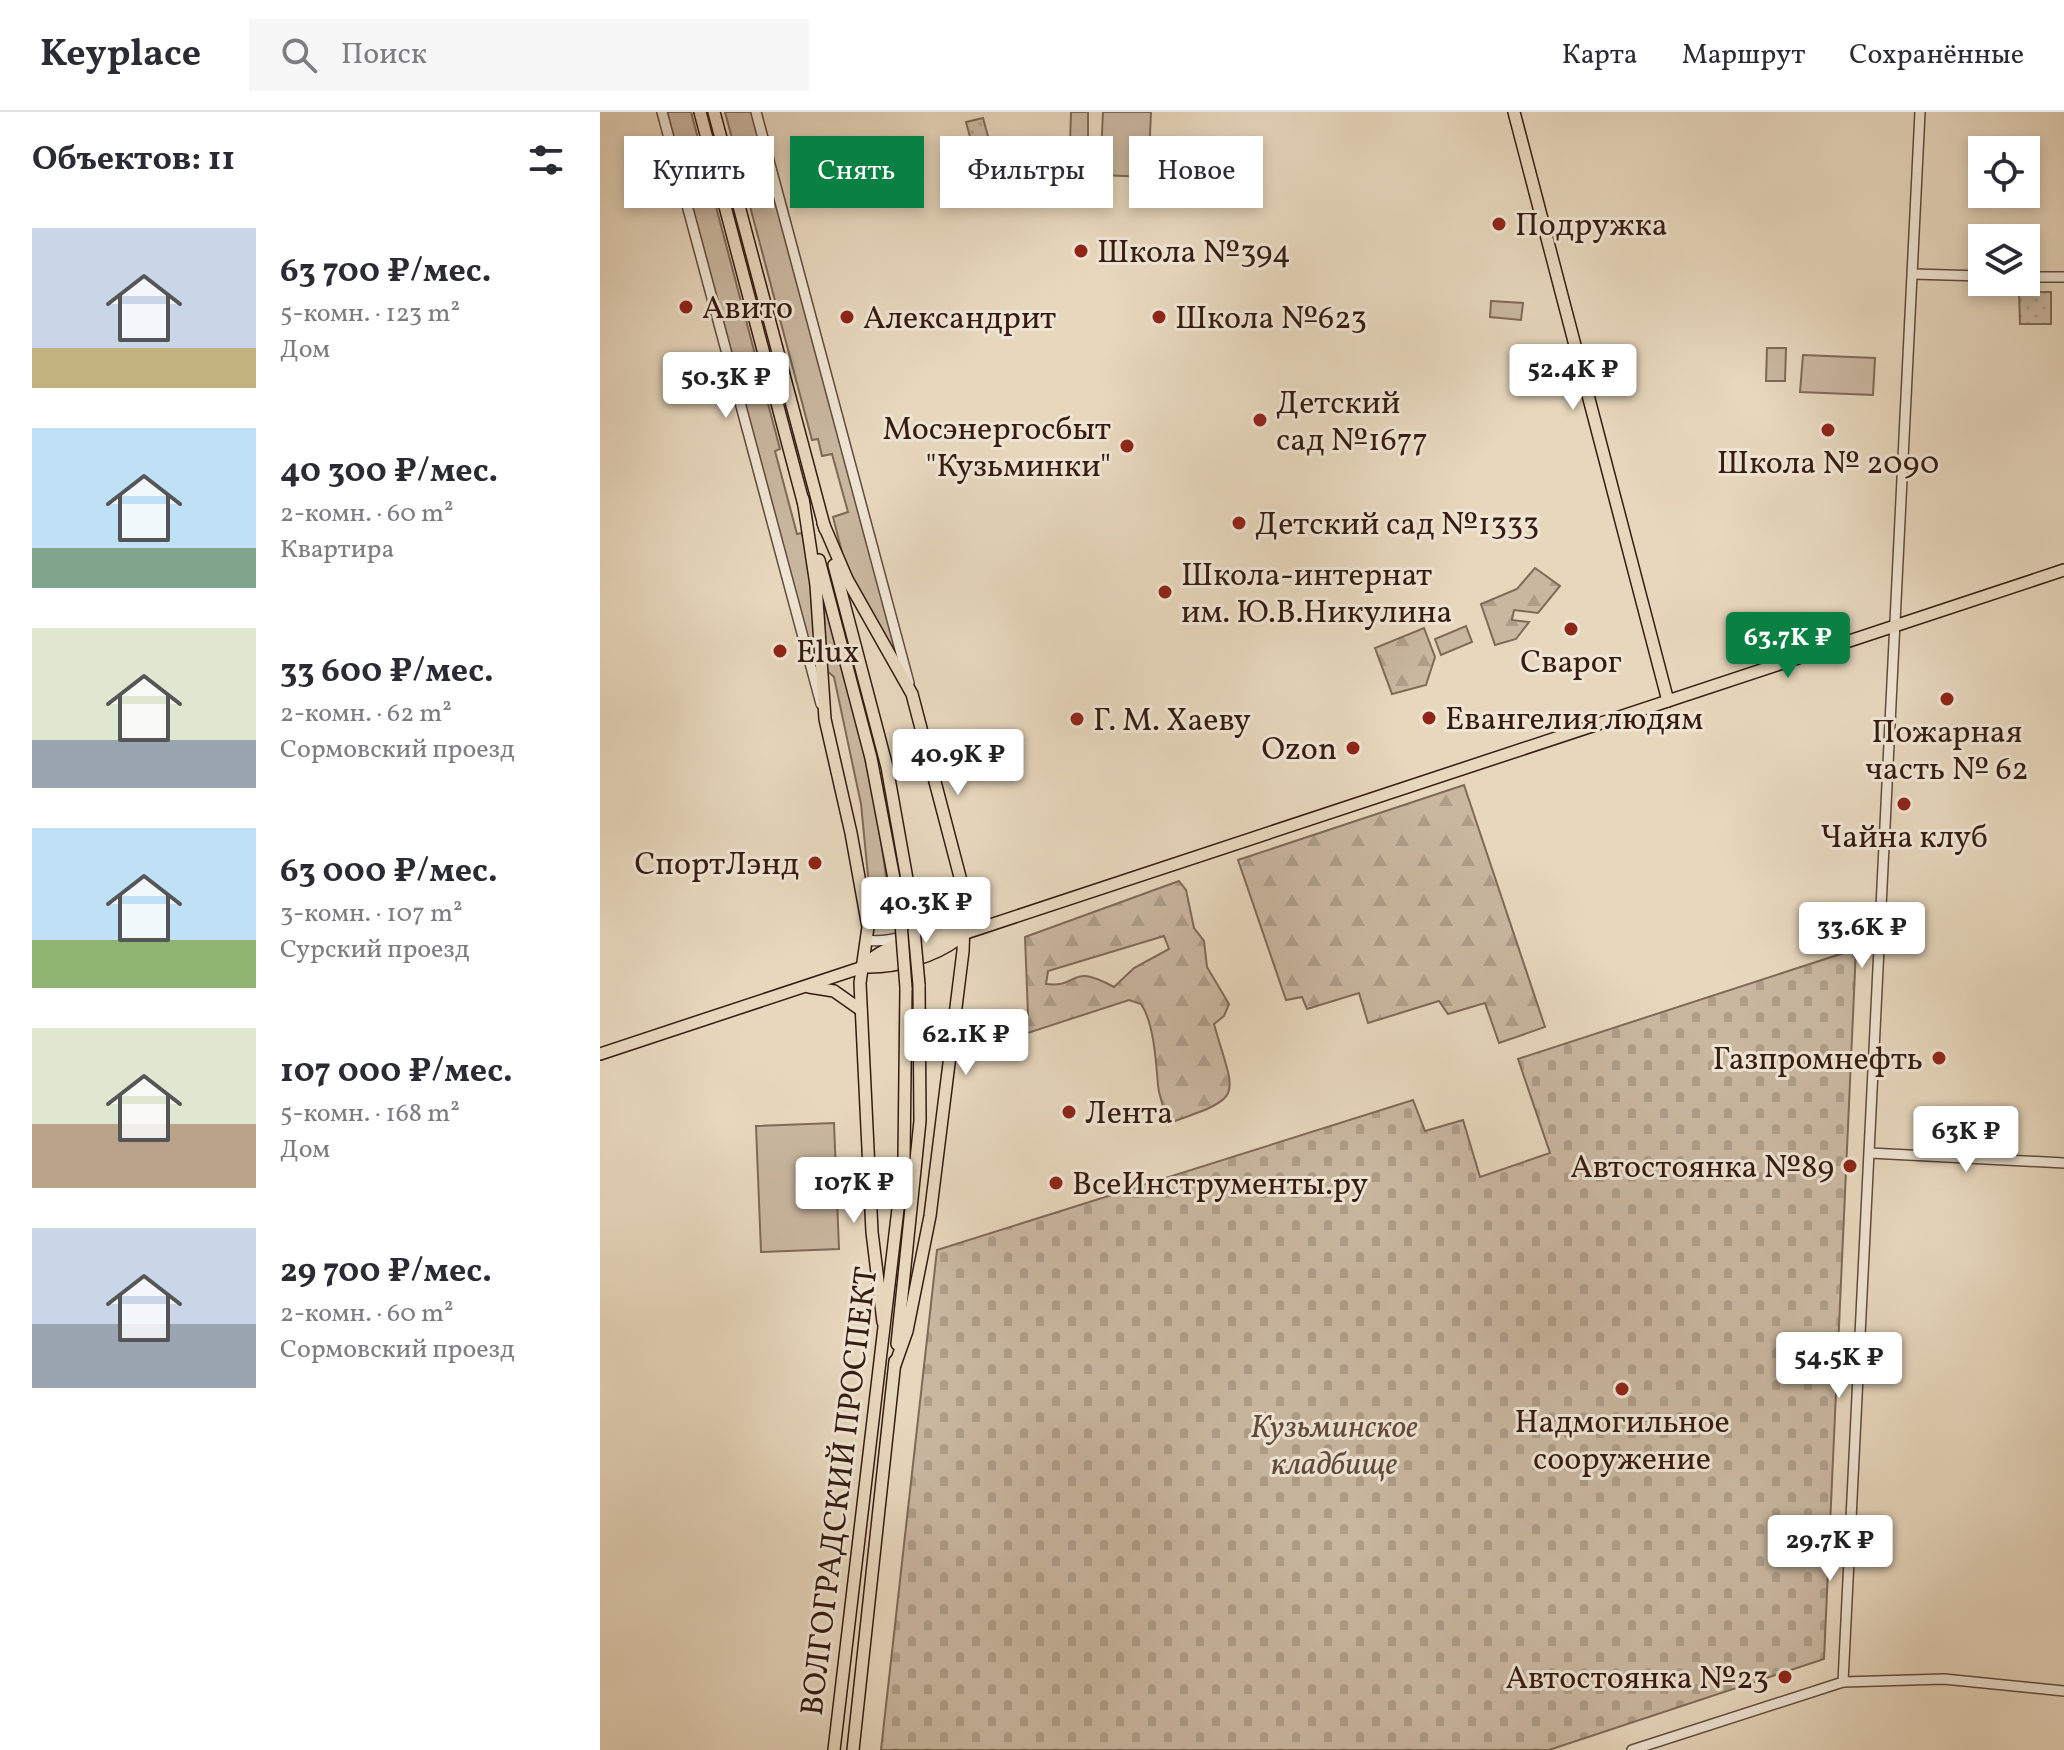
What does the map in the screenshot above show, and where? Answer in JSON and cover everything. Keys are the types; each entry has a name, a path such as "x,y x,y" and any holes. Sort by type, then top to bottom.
{"main road":[{"name":"ВОЛГОГРАДСКИЙ ПРОСПЕКТ","path":"700,112 871,758 906,909 904,1158 834,1750"},
{"name":"ВОЛГОГРАДСКИЙ ПРОСПЕКТ","path":"714,112 887,767 919,985 920,1121 853,1750"},
{"path":"1514,112 1668,701"},
{"path":"803,499 816,585 825,719 858,866 868,940 861,966 861,1010 872,1232 883,1322"},
{"path":"823,523 847,579 912,694 965,905 965,933 930,1216 907,1331 895,1365"},
{"path":"861,966 887,967 944,949 965,933 2064,570"},
{"path":"600,1054 861,966 884,949 940,932 965,933"},
{"path":"802,986 834,991 861,1010"}],"street":[{"path":"662,112 825,719"},
{"path":"756,112 912,694"},
{"path":"1843,1682 1920,112"},
{"path":"1913,274 1968,276"},
{"path":"2040,277 2064,277"},
{"path":"868,940 886,942 952,919 965,905"},
{"path":"1870,1153 2064,1163"},
{"path":"1632,1750 1843,1682 1944,1679 2064,1691"}],"green space":[{"path":"666,112 691,112 697,136 672,136"},
{"path":"725,112 754,112 760,136 731,136"},
{"path":"1071,112 1088,112 1088,136 1070,136"},
{"path":"1103,112 1151,112 1150,136 1129,136 1129,176 1113,176 1113,136 1102,136"},
{"path":"983,118 988,136 970,136 966,122"},
{"path":"774,187 896,648 891,651 847,572 833,517 848,512 832,454 822,456 818,439 812,440 750,208 774,208"},
{"path":"692,208 716,208 780,449 775,451 797,534 802,533 813,573 815,672"},
{"path":"2040,292 2051,292 2051,324 2020,324 2019,296 2040,296"},
{"path":"1491,301 1523,303 1521,320 1490,317"},
{"path":"1767,348 1786,348 1785,381 1766,381"},
{"path":"1803,355 1875,358 1873,395 1800,392"},
{"path":"1535,568 1560,586 1538,613 1514,610 1512,620 1529,622 1516,639 1495,645 1481,604 1517,589"},
{"path":"824,590 863,750 879,831 890,913 872,917 861,804 834,677 825,669"},
{"path":"1466,626 1472,642 1441,655 1435,639"},
{"path":"1424,628 1435,657 1426,685 1392,694 1375,648"},
{"path":"1464,785 1545,1027 1499,1043 1485,1003 1448,1014 1439,1001 1368,1023 1359,993 1307,1009 1302,997 1286,1000 1238,860"},
{"path":"1179,881 1186,890 1194,928 1204,941 1207,967 1229,1004 1224,1016 1214,1024 1230,1081 1229,1092 1223,1100 1169,1123 1159,1090 1149,1021 1141,1004 1129,1000 1009,1039 1007,1032 1028,1015 1025,937","holes":["1164,936 1169,949 1134,968 1114,987 1081,976 1065,983 1046,984 1048,971"]},
{"name":"Кузьминское кладбище","path":"1856,949 1824,1659 1549,1750 881,1750 937,1250 1413,1100 1425,1131 1463,1120 1480,1177 1550,1153 1518,1059"},
{"path":"834,1123 839,1249 761,1252 756,1126"}],"place":[{"name":"Подружка","path":"1499,224"},
{"name":"Школа №394","path":"1081,251"},
{"name":"Авито","path":"686,307"},
{"name":"Александрит","path":"847,317"},
{"name":"Школа №623","path":"1159,317"},
{"name":"Детский сад №1677","path":"1260,420"},
{"name":"Школа № 2090","path":"1828,430"},
{"name":"Мосэнергосбыт \"Кузьминки\"","path":"1127,446"},
{"name":"Детский сад №1333","path":"1239,523"},
{"name":"Школа-интернат им. Ю.В.Никулина","path":"1165,592"},
{"name":"Сварог","path":"1571,629"},
{"name":"Elux","path":"780,651"},
{"name":"Пожарная часть № 62","path":"1947,699"},
{"name":"Евангелия людям","path":"1429,718"},
{"name":"Г. М. Хаеву","path":"1077,719"},
{"name":"Ozon","path":"1353,748"},
{"name":"Чайна клуб","path":"1904,804"},
{"name":"СпортЛэнд","path":"815,863"},
{"name":"Газпромнефть","path":"1939,1058"},
{"name":"Лента","path":"1069,1112"},
{"name":"Автостоянка №89","path":"1850,1166"},
{"name":"ВсеИнструменты.ру","path":"1056,1183"},
{"name":"Надмогильное сооружение","path":"1622,1389"},
{"name":"Автостоянка №23","path":"1785,1677"}]}
